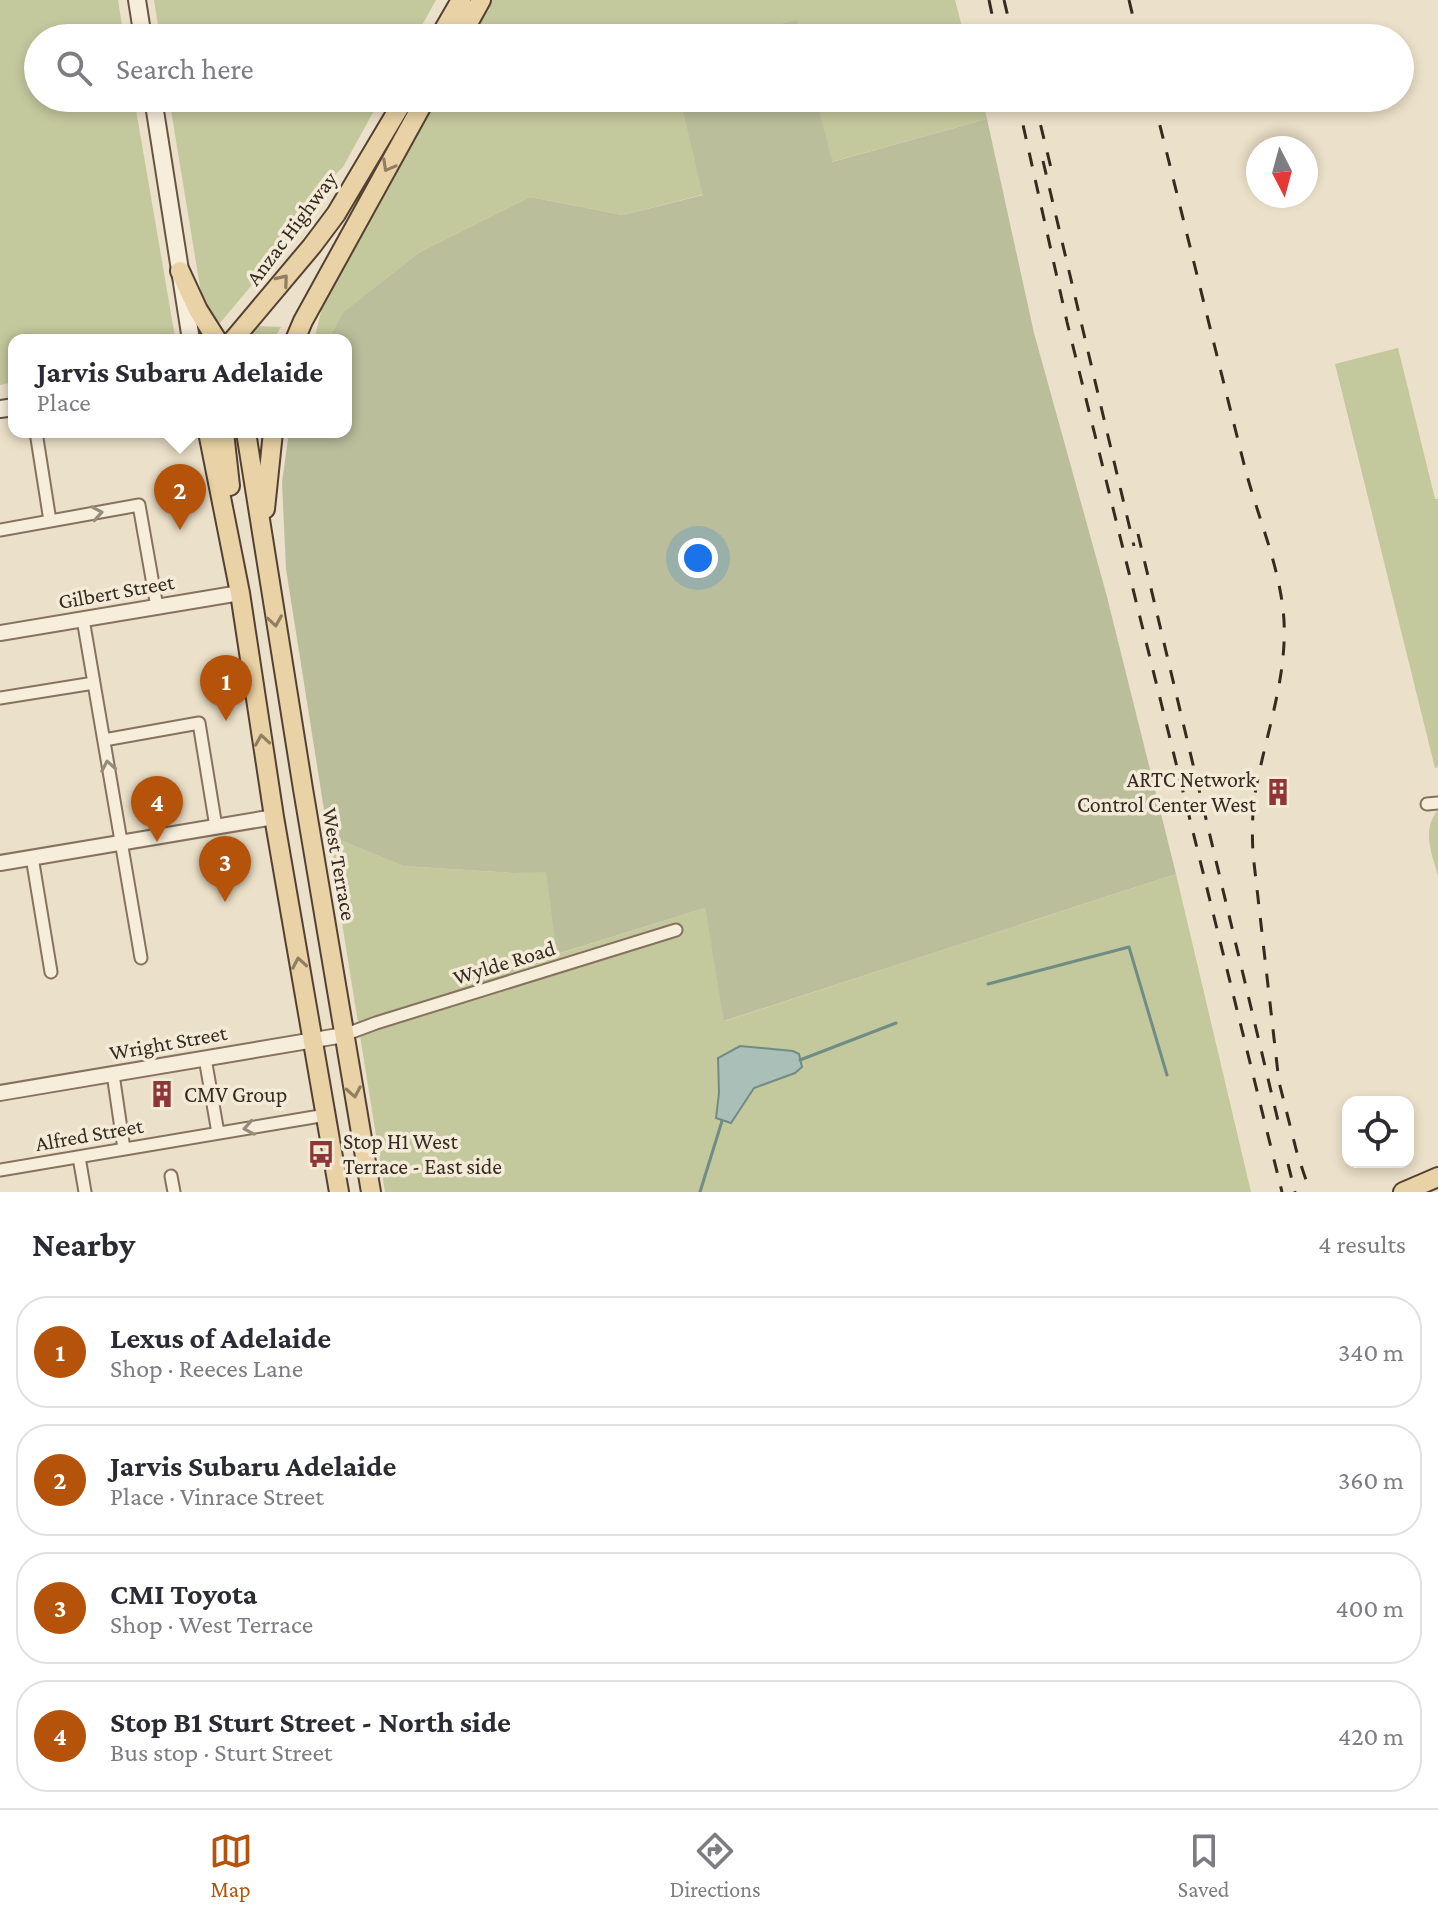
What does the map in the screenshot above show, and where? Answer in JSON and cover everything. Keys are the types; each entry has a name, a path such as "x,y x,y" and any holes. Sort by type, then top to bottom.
{"main road":[{"path":"137,0 141,24"},
{"path":"447,24 461,0"},
{"path":"468,24 481,0"},
{"path":"155,112 189,334"},
{"name":"Anzac Highway","path":"238,334 336,214 397,112"},
{"name":"Anzac Highway","path":"303,321 418,112"},
{"path":"180,271 213,334"},
{"path":"291,334 303,321"},
{"path":"298,334 303,321"},
{"path":"209,438 240,593 274,817 339,1192"},
{"path":"225,438 240,593"},
{"name":"West Terrace","path":"247,438 371,1192"},
{"name":"West Terrace","path":"263,544 272,438"},
{"path":"274,817 307,812"},
{"path":"1403,1192 1438,1177"}],"street":[{"path":"37,438 50,521"},
{"path":"0,530 139,505 157,607"},
{"name":"Gilbert Street","path":"0,633 240,593"},
{"path":"83,619 141,958"},
{"path":"0,698 94,683"},
{"path":"104,740 199,723 216,827"},
{"path":"0,863 274,817"},
{"path":"32,857 51,972"},
{"name":"Wylde Road","path":"344,1035 676,930"},
{"name":"Wright Street","path":"0,1093 344,1035"},
{"path":"205,1058 218,1133"},
{"path":"113,1074 124,1149"},
{"name":"Alfred Street","path":"0,1170 326,1115"},
{"path":"79,1157 85,1192"},
{"path":"171,1176 174,1192"}],"green space":[{"path":"0,0 118,0 122,24 24,24 24,112 136,112 174,334 8,334 8,383 0,385"},
{"path":"154,0 436,0 423,24 158,24"},
{"path":"489,0 955,0 961,24 475,24"},
{"path":"171,112 373,112 319,205 220,323 206,309"},
{"path":"426,112 985,112 987,119 623,215 530,197 420,252 343,312 331,334 316,334 326,292"},
{"path":"683,112 820,112 832,162 987,119 1034,333 1106,593 1176,874 724,1021 705,908 557,954 546,872 512,873 403,866 328,835 286,569 282,482 288,438 352,438 352,334 331,334 343,312 420,252 530,197 623,215 703,195"},
{"path":"256,326 281,327 277,334 251,334"},
{"path":"1398,348 1435,499 1438,499 1438,767 1435,768 1335,364"},
{"path":"1438,810 1438,876 1429,834"},
{"path":"328,835 403,866 512,873 547,871 558,954 705,908 725,1021 1176,874 1251,1192 385,1192"}],"water":[{"path":"740,1046 793,1051 799,1054 802,1067 795,1073 754,1088 731,1123 716,1118 718,1058"}],"waterway":[{"path":"988,984 1129,947 1167,1075"},
{"path":"800,1060 896,1023"},
{"path":"700,1192 722,1121"}],"railway":[{"path":"989,0 994,24"},
{"path":"1004,0 1010,24"},
{"path":"1129,0 1135,24"},
{"path":"1020,112 1067,322 1282,1192"},
{"path":"1037,112 1052,172"},
{"path":"1156,112 1245,468 1274,563 1282,602 1282,665 1255,794 1253,854 1279,1082 1310,1192"},
{"path":"1043,161 1134,546"},
{"path":"1138,534 1280,1129"},
{"path":"1288,1164 1295,1192"}],"place":[{"name":"Jarvis Subaru Adelaide","path":"180,530"},
{"name":"Lexus of Adelaide","path":"226,721"},
{"name":"ARTC Network Control Center West","path":"1278,792"},
{"name":"Stop B1 Sturt Street - North side","path":"157,842"},
{"name":"CMI Toyota","path":"225,902"},
{"name":"CMV Group","path":"162,1094"},
{"name":"Stop H1 West Terrace - East side","path":"321,1154"}]}
